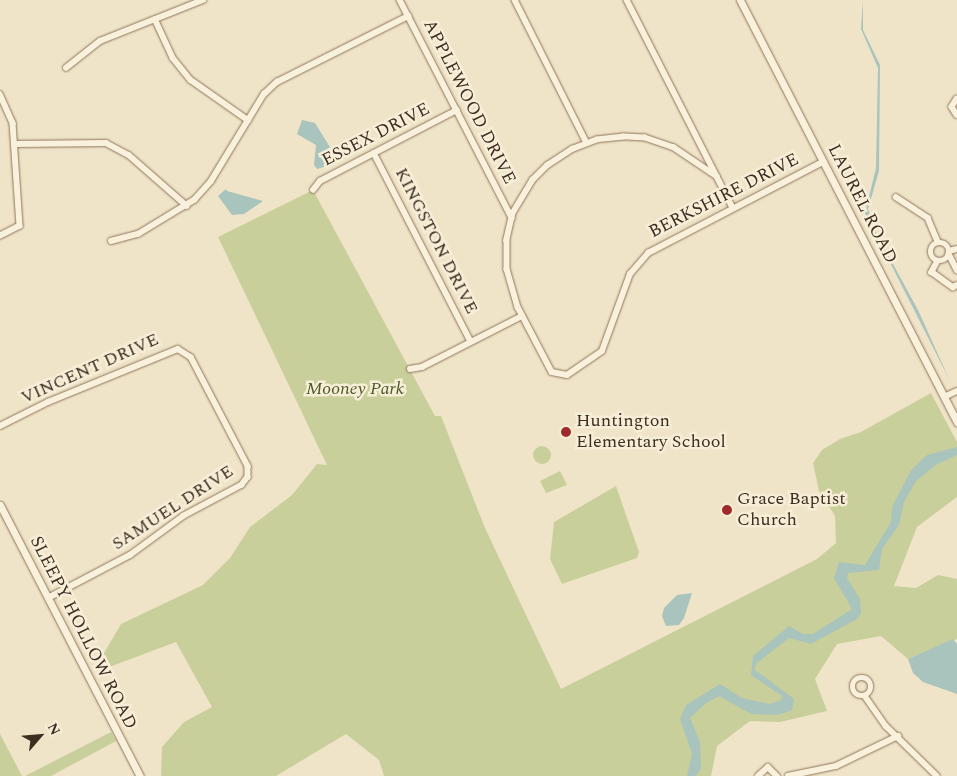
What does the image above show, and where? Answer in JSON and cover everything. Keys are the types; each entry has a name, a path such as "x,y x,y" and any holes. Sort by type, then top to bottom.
{"street":[{"path":"66,68 94,44 203,0"},
{"name":"APPLEWOOD DRIVE","path":"400,0 512,218"},
{"path":"515,0 587,143"},
{"path":"628,0 734,208"},
{"name":"LAUREL ROAD","path":"740,0 957,422"},
{"path":"111,241 138,234 187,206 211,180 264,94 277,82 408,16"},
{"path":"155,19 173,58 190,80 248,120"},
{"path":"0,236 20,226 13,123 1,96"},
{"path":"957,99 952,107 957,116"},
{"name":"ESSEX DRIVE","path":"313,190 320,181 456,110"},
{"path":"410,368 422,367 522,316 507,269 512,218 528,187 543,169 587,143 624,137 652,140 689,156 717,177"},
{"path":"15,144 106,143 129,155 187,206"},
{"name":"KINGSTON DRIVE","path":"374,153 471,342"},
{"name":"BERKSHIRE DRIVE","path":"522,316 546,364 561,376 582,367 605,348 630,274 644,256 823,162"},
{"path":"896,197 928,218 938,242 949,253 957,270"},
{"path":"938,242 930,250 938,261"},
{"path":"957,249 938,261 932,272 953,287 957,285"},
{"name":"VINCENT DRIVE","path":"0,426 174,349 191,357 219,410"},
{"path":"944,398 957,391"},
{"name":"SAMUEL DRIVE","path":"48,598 131,555 184,516 242,485 248,477 248,466 219,410"},
{"name":"SLEEPY HOLLOW ROAD","path":"0,504 140,776"},
{"path":"865,696 898,736 938,776"},
{"path":"788,776 836,766 898,736"},
{"path":"758,776 768,767 777,776"}],"green space":[{"name":"Mooney Park","path":"313,190 435,416 441,416 485,528 561,689 817,559 836,543 835,516 819,491 813,463 822,450 840,439 861,432 931,393 957,442 957,497 917,527 894,586 916,588 938,575 957,579 957,639 908,659 881,636 837,644 815,679 827,711 780,722 750,721 717,746 711,776 384,776 379,760 346,734 276,776 161,776 162,747 184,722 212,707 176,642 104,669 100,660 121,624 203,585 230,558 250,527 292,495 317,464 327,465 218,237"},
{"path":"542,446 548,449 551,455 548,461 542,464 536,461 533,455 536,449"},
{"path":"560,471 567,485 546,493 540,481"},
{"path":"616,486 639,552 637,558 562,584 550,559 554,522"},
{"path":"111,732 116,741 51,776 25,776"},
{"path":"0,734 22,776 0,776"}],"water":[{"path":"863,0 863,30 880,65 879,171 868,209 874,229 918,310 950,381 865,213 876,168 878,68 861,29"},
{"path":"302,120 315,123 333,152 332,161 324,167 317,169 314,165 316,145 297,134"},
{"path":"226,189 227,191 263,201 244,214 232,215 218,196"},
{"path":"957,447 957,455 936,465 916,481 904,502 899,525 882,549 879,570 848,573 847,578 860,599 861,613 857,619 811,644 789,638 757,663 754,669 794,699 792,710 778,715 751,714 719,696 706,703 690,718 700,742 701,769 696,776 687,776 692,754 680,719 686,705 720,684 742,698 770,704 781,700 782,696 751,675 753,656 789,626 803,634 813,634 852,609 834,578 839,562 865,565 891,522 892,507 911,470 927,455"},
{"path":"692,593 684,618 679,625 666,626 662,616 664,608 677,595"},
{"path":"953,639 957,644 957,694 923,682 913,673 908,659"}],"place":[{"name":"Huntington Elementary School","path":"566,432"},
{"name":"Grace Baptist Church","path":"727,510"}]}
